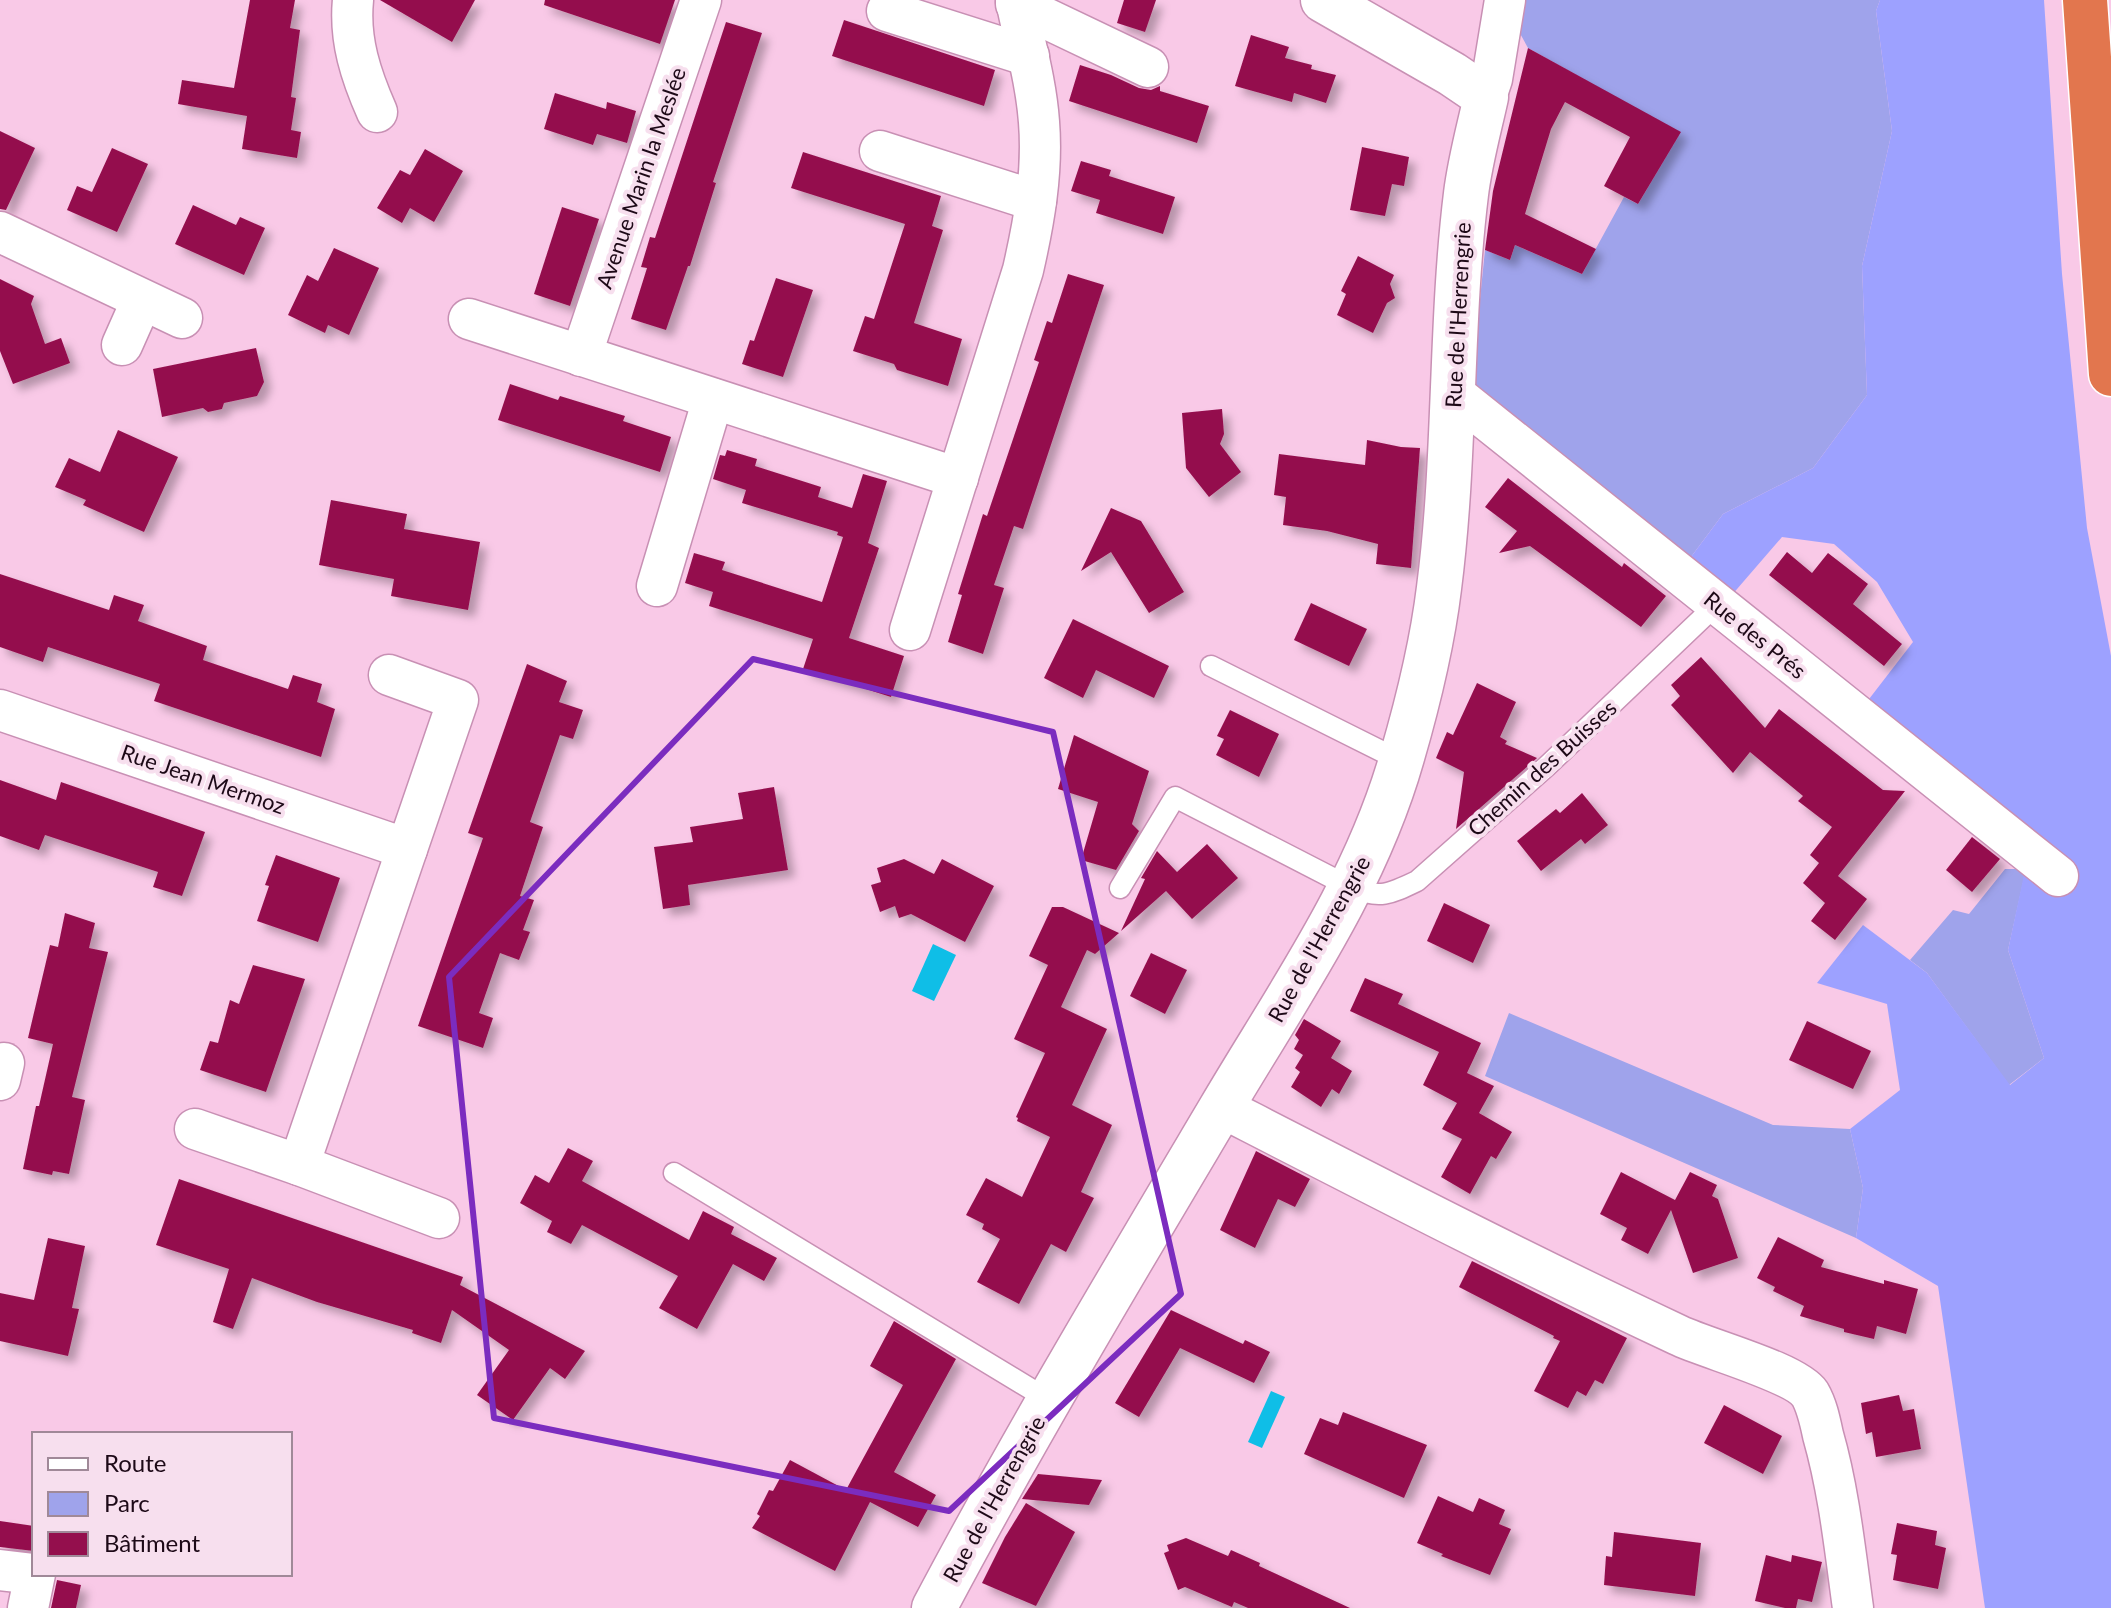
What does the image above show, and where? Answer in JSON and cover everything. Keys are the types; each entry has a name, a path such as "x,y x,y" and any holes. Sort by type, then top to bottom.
{"highway":[{"path":"2085,0 2111,374"}],"street":[{"path":"353,0 353,34 357,56 377,112"},
{"name":"Avenue Marin la Meslée","path":"581,356 701,0"},
{"path":"1323,0 1486,97 1492,79 1505,0"},
{"path":"910,630 1023,270 1036,201 1039,123 1029,56 1016,2"},
{"path":"1016,2 1148,67"},
{"path":"887,11 1029,56"},
{"name":"Rue de l'Herrengrie","path":"934,1608 1049,1400 1221,1107 1333,924 1380,822 1401,761 1428,654 1439,587 1461,248 1467,189 1486,97"},
{"path":"880,151 1036,201"},
{"path":"0,232 182,318"},
{"path":"122,345 142,300"},
{"path":"469,319 958,478"},
{"name":"Rue des Prés","path":"1453,393 2058,876"},
{"path":"657,586 713,399"},
{"path":"299,1165 458,700 389,675"},
{"name":"Rue Jean Mermoz","path":"0,710 407,849"},
{"path":"1221,1107 1490,1245 1683,1338 1801,1384 1815,1406 1832,1465 1853,1608"},
{"path":"195,1129 439,1218"},
{"path":"0,1570 32,1574"},
{"path":"28,1608 34,1576"}],"lane":[{"name":"Chemin des Buisses","path":"1352,888 1370,895 1392,892 1417,881 1546,767 1716,605"},
{"path":"1211,666 1401,761"},
{"path":"1120,888 1175,797 1352,888"},
{"path":"674,1173 1049,1400"}],"highlighted area":[{"path":"753,659 1053,732 1181,1294 949,1511 494,1418 449,977"}],"green space":[{"path":"1522,0 1880,0 1876,11 1892,131 1862,266 1867,395 1813,468 1723,514 1688,561 1471,387 1485,250 1510,260 1515,245 1582,274 1624,197 1638,204 1680,133 1528,48 1517,28"},
{"path":"2005,869 2026,869 2008,950 2044,1058 2009,1085 1927,973 1910,960 1953,910 1969,914"},
{"path":"1509,1013 1773,1125 1850,1129 1863,1188 1856,1238 1485,1076"}],"shaded area":[{"path":"1880,0 2044,0 2062,274 2087,528 2111,656 2111,1608 1985,1608 1938,1286 1856,1238 1863,1188 1850,1129 1900,1090 1887,1004 1817,983 1863,925 1927,973 2010,1085 2044,1058 2008,950 2032,837 1866,703 1913,642 1877,582 1834,544 1782,537 1731,596 1688,561 1723,514 1813,468 1867,395 1862,266 1892,131 1876,11"},
{"path":"933,944 956,955 934,1001 912,991"},
{"path":"1271,1391 1285,1397 1262,1448 1248,1442"}],"building":[{"path":"250,0 295,0 290,28 300,30 291,97 296,98 291,130 301,132 297,158 242,149 247,116 178,104 182,80 234,88"},
{"path":"380,0 475,0 452,42"},
{"path":"545,0 675,0 660,44 544,5"},
{"path":"1124,0 1156,0 1145,32 1117,23"},
{"path":"844,20 995,70 984,106 832,56"},
{"path":"726,22 762,33 713,182 716,183 690,266 666,330 631,319 647,268 641,267 650,237 655,238"},
{"path":"1251,35 1289,47 1285,58 1336,75 1326,103 1294,93 1292,102 1235,86"},
{"path":"1528,48 1681,132 1638,204 1604,186 1630,137 1565,102 1551,129 1525,214 1596,249 1582,274 1515,245 1510,260 1485,250 1493,191"},
{"path":"1080,65 1139,88 1151,90 1160,86 1160,91 1209,106 1197,143 1069,101"},
{"path":"555,93 606,109 607,102 636,111 627,143 597,134 593,145 544,129"},
{"path":"0,131 35,148 6,210 0,209"},
{"path":"1362,147 1409,157 1404,186 1392,184 1385,216 1350,210"},
{"path":"112,148 148,164 117,232 67,210 77,186 92,192"},
{"path":"425,149 463,171 434,222 410,208 402,223 377,208 400,170 410,175"},
{"path":"803,152 941,196 932,226 943,230 914,323 962,339 948,386 897,370 894,364 853,351 865,316 874,319 905,224 791,188"},
{"path":"1081,161 1111,170 1109,176 1175,197 1163,234 1096,213 1100,200 1071,191"},
{"path":"193,205 236,225 240,217 265,228 244,275 175,244"},
{"path":"562,207 599,219 570,306 534,294"},
{"path":"334,248 379,268 349,335 328,325 325,333 288,315 307,275 318,281"},
{"path":"1358,256 1394,275 1390,284 1395,298 1387,303 1373,333 1337,315 1346,294 1341,291"},
{"path":"1068,274 1104,285 1023,529 1014,526 994,585 1004,588 983,654 948,642 962,595 958,594 983,514 987,516 1039,362 1034,360 1047,321 1052,323"},
{"path":"776,278 813,290 783,377 742,364 750,340 754,341"},
{"path":"0,279 34,296 31,304 45,344 61,338 70,363 13,384 0,351"},
{"path":"256,348 264,382 257,396 224,403 222,409 208,412 203,408 162,417 153,369"},
{"path":"510,384 558,400 560,396 625,416 623,421 671,437 660,472 498,420"},
{"path":"1222,409 1224,434 1220,444 1241,472 1209,497 1186,468 1182,413"},
{"path":"118,430 178,457 144,532 83,505 86,500 55,487 69,458 100,472"},
{"path":"1367,440 1420,448 1411,568 1376,564 1378,544 1327,531 1283,525 1286,497 1274,495 1279,454 1365,465"},
{"path":"727,450 757,459 755,466 821,487 818,497 852,508 863,474 887,481 868,543 879,548 849,638 904,656 891,697 803,669 813,639 709,606 713,592 685,583 694,553 725,562 722,570 822,602 843,537 837,535 838,532 742,503 746,490 713,479 720,455 725,456"},
{"path":"1508,478 1622,567 1624,563 1666,596 1641,627 1530,546 1499,553 1517,531 1485,507"},
{"path":"331,500 407,514 404,529 480,542 468,610 391,596 394,579 319,565"},
{"path":"1111,508 1141,521 1184,592 1149,613 1111,552 1081,571"},
{"path":"1787,552 1812,573 1828,553 1868,584 1853,604 1902,644 1884,666 1769,575"},
{"path":"0,574 109,610 114,595 144,605 138,621 207,646 203,660 288,689 293,675 322,684 317,702 335,709 321,757 154,701 160,684 48,647 43,662 0,647"},
{"path":"1311,603 1367,629 1349,666 1294,640"},
{"path":"1073,619 1169,666 1154,698 1096,670 1083,698 1044,678"},
{"path":"1701,657 1765,728 1779,709 1883,790 1905,791 1838,876 1867,899 1835,940 1811,921 1825,903 1803,883 1819,863 1810,855 1832,827 1798,801 1803,796 1750,752 1733,773 1671,705 1680,696 1671,685"},
{"path":"527,664 567,681 559,702 583,710 573,739 560,735 530,822 543,827 520,896 534,900 523,930 530,932 519,960 500,953 479,1013 493,1018 483,1048 418,1026 483,838 468,833"},
{"path":"1477,683 1516,702 1500,737 1507,741 1505,744 1537,758 1456,829 1464,772 1436,758 1447,732 1453,735"},
{"path":"1230,710 1279,734 1259,777 1216,755 1224,739 1217,736"},
{"path":"1074,735 1149,771 1132,824 1139,831 1116,870 1081,860 1098,802 1058,789"},
{"path":"0,780 56,800 61,782 205,832 182,896 153,887 158,872 45,835 39,850 0,836"},
{"path":"774,787 788,870 688,885 690,905 663,909 654,847 693,842 690,827 743,819 738,793"},
{"path":"1582,793 1608,825 1585,844 1581,839 1541,871 1517,841 1556,809 1560,813"},
{"path":"1972,837 2000,859 1972,892 1946,870"},
{"path":"1207,844 1238,878 1192,919 1166,891 1121,931 1145,879 1141,878 1157,851 1177,872"},
{"path":"276,855 340,878 318,942 257,921"},
{"path":"904,859 934,874 942,859 994,886 965,942 911,914 899,918 895,906 880,912 871,885 881,882 877,868"},
{"path":"1444,903 1490,925 1473,963 1427,941"},
{"path":"1052,907 1063,907 1119,933 1095,954 1087,950 1061,1007 1107,1029 1072,1105 1112,1125 1081,1192 1094,1198 1066,1252 1051,1244 1019,1304 977,1282 1000,1239 982,1229 984,1224 966,1215 986,1178 1022,1197 1050,1137 1017,1121 1016,1117 1045,1053 1014,1039 1048,965 1029,956"},
{"path":"65,913 95,923 89,948 108,952 72,1097 85,1100 69,1174 53,1171 52,1175 23,1169 53,1044 28,1038 50,945 58,947"},
{"path":"1151,953 1187,970 1165,1014 1130,996"},
{"path":"253,965 305,979 266,1092 200,1070 210,1041 218,1043 230,1000 239,1004"},
{"path":"1365,978 1403,994 1398,1004 1481,1043 1467,1073 1494,1086 1479,1113 1512,1132 1496,1159 1491,1156 1470,1194 1441,1177 1462,1139 1442,1129 1457,1103 1423,1085 1439,1052 1350,1011"},
{"path":"1304,1019 1341,1041 1331,1058 1352,1071 1339,1094 1332,1089 1321,1107 1291,1087 1300,1072 1295,1068 1303,1055 1294,1049 1299,1040 1295,1035"},
{"path":"1807,1021 1871,1051 1853,1089 1789,1060"},
{"path":"568,1148 593,1161 582,1181 689,1240 703,1211 734,1227 731,1234 777,1258 764,1281 733,1264 697,1329 659,1308 678,1276 582,1225 571,1244 547,1232 552,1221 520,1203 535,1175 549,1183"},
{"path":"1256,1151 1310,1179 1295,1207 1278,1199 1255,1248 1220,1230"},
{"path":"1621,1172 1675,1200 1690,1172 1717,1185 1712,1196 1718,1199 1738,1258 1693,1273 1671,1210 1648,1254 1621,1240 1627,1228 1600,1214"},
{"path":"179,1179 463,1277 460,1285 585,1351 565,1379 550,1368 513,1420 477,1395 509,1350 452,1310 441,1343 412,1333 413,1330 317,1302 252,1278 233,1329 213,1322 229,1269 156,1245"},
{"path":"1778,1237 1824,1260 1821,1267 1884,1284 1884,1280 1918,1289 1906,1334 1877,1326 1874,1339 1800,1316 1804,1306 1773,1291 1775,1287 1757,1278"},
{"path":"48,1238 85,1246 72,1308 79,1309 68,1356 0,1341 0,1293 34,1300"},
{"path":"1472,1261 1627,1338 1603,1384 1595,1380 1586,1396 1577,1391 1568,1408 1534,1391 1560,1341 1459,1287"},
{"path":"1171,1310 1243,1344 1245,1340 1270,1352 1254,1383 1180,1348 1139,1417 1115,1403"},
{"path":"894,1321 956,1359 894,1472 936,1495 918,1527 870,1502 835,1571 752,1528 760,1516 757,1514 769,1490 773,1491 790,1460 846,1490 903,1385 870,1366"},
{"path":"1899,1395 1903,1411 1914,1409 1921,1449 1876,1457 1872,1432 1866,1434 1861,1403"},
{"path":"1724,1405 1782,1436 1763,1474 1704,1443"},
{"path":"1343,1412 1427,1445 1404,1498 1304,1454 1320,1418 1338,1425"},
{"path":"1038,1474 1102,1480 1089,1505 1022,1499"},
{"path":"1438,1496 1473,1512 1479,1498 1505,1510 1499,1524 1511,1529 1490,1575 1417,1543"},
{"path":"1026,1503 1075,1532 1036,1606 982,1583"},
{"path":"0,1521 32,1526 32,1551 0,1547"},
{"path":"1897,1523 1937,1531 1935,1545 1946,1548 1938,1589 1893,1580 1897,1555 1891,1554"},
{"path":"1614,1532 1701,1543 1695,1596 1604,1585 1606,1556 1612,1557"},
{"path":"1186,1538 1228,1556 1231,1550 1350,1608 1248,1608 1234,1602 1232,1607 1185,1587 1178,1590 1164,1553 1169,1551 1167,1545"},
{"path":"1766,1555 1791,1562 1792,1555 1822,1562 1812,1602 1798,1599 1796,1608 1785,1608 1755,1601"},
{"path":"57,1580 81,1585 76,1608 51,1608"}]}
